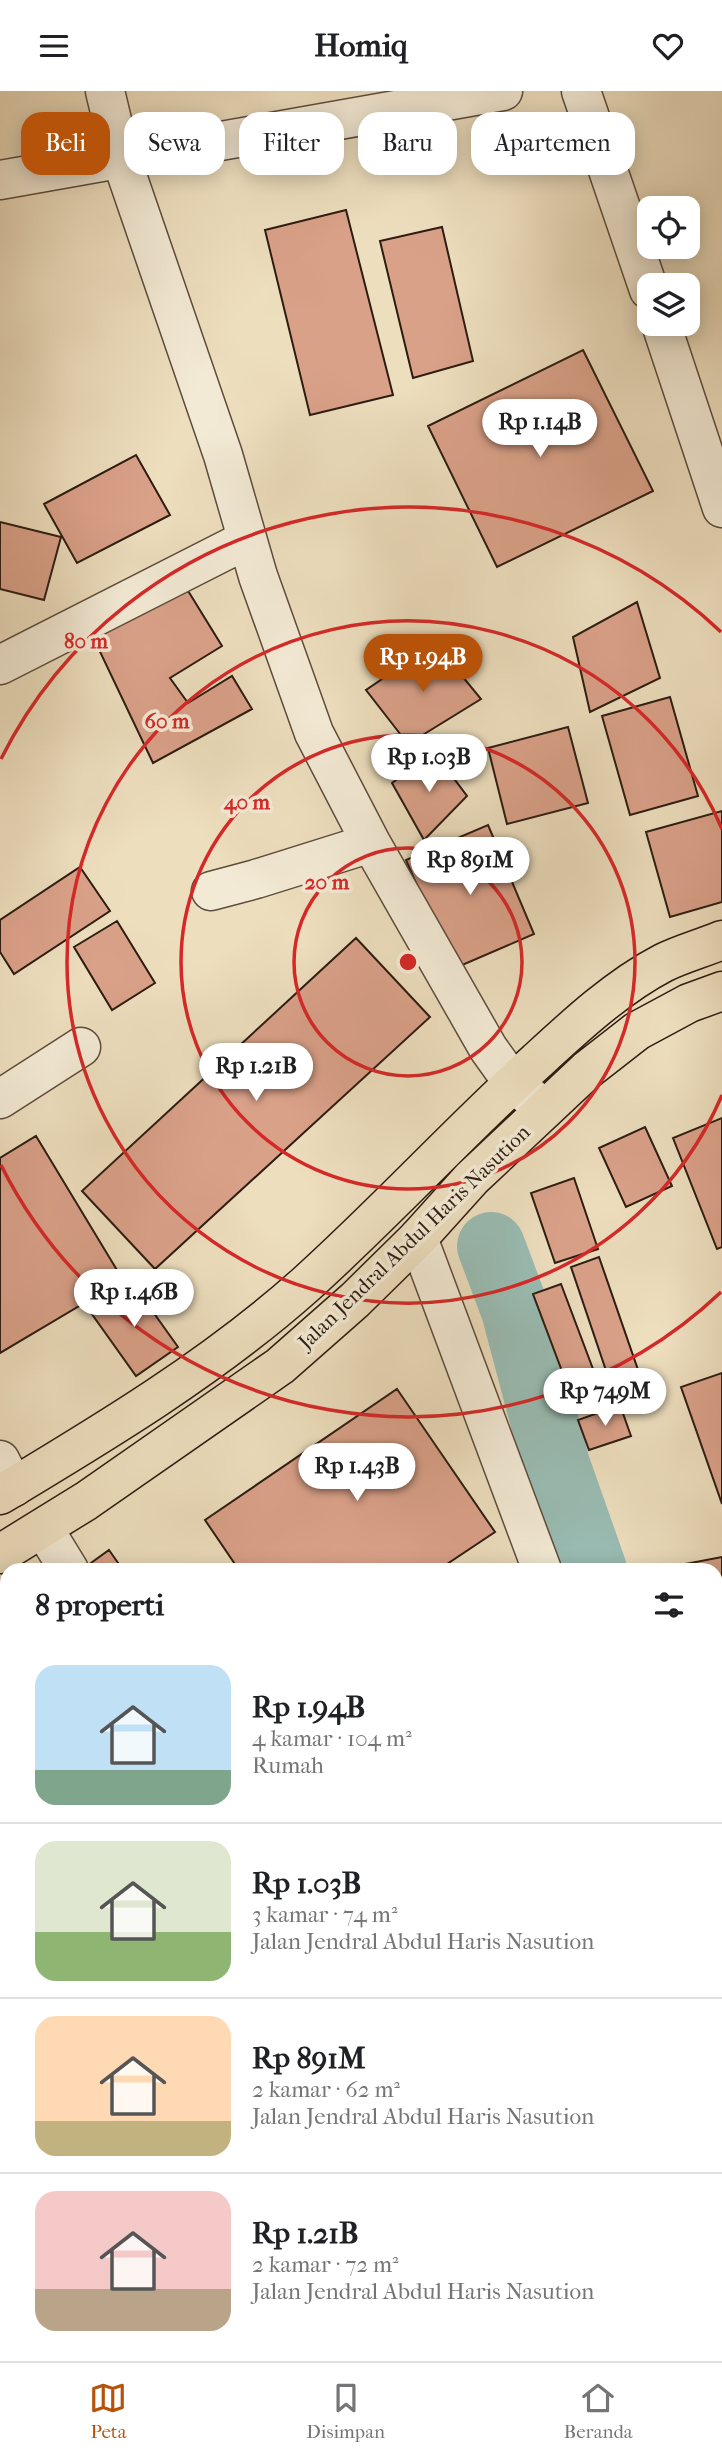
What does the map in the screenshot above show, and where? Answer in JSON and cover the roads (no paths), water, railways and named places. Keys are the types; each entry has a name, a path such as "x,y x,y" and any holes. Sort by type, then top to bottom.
{"highway":[{"name":"Jalan Jendral Abdul Haris Nasution","path":"5,1481 169,1389 242,1335 304,1285 513,1083 618,992 663,964 722,940"},
{"name":"Jalan Jendral Abdul Haris Nasution","path":"0,1554 44,1529 280,1366 355,1300 418,1238 472,1178 587,1070 637,1031 689,1003 722,991"}],"street":[{"path":"105,91 121,158 223,455 246,540 314,733 371,843 488,1048 513,1083 545,1109"},
{"path":"0,180 503,91"},
{"path":"581,91 643,273"},
{"path":"665,336 722,508"},
{"path":"0,665 246,540"},
{"path":"212,891 256,880 371,843"},
{"path":"0,1099 81,1047"},
{"path":"418,1238 539,1563"},
{"path":"44,1529 65,1563"}],"waterway":[{"path":"491,1246 515,1310 556,1465 591,1563"}]}
